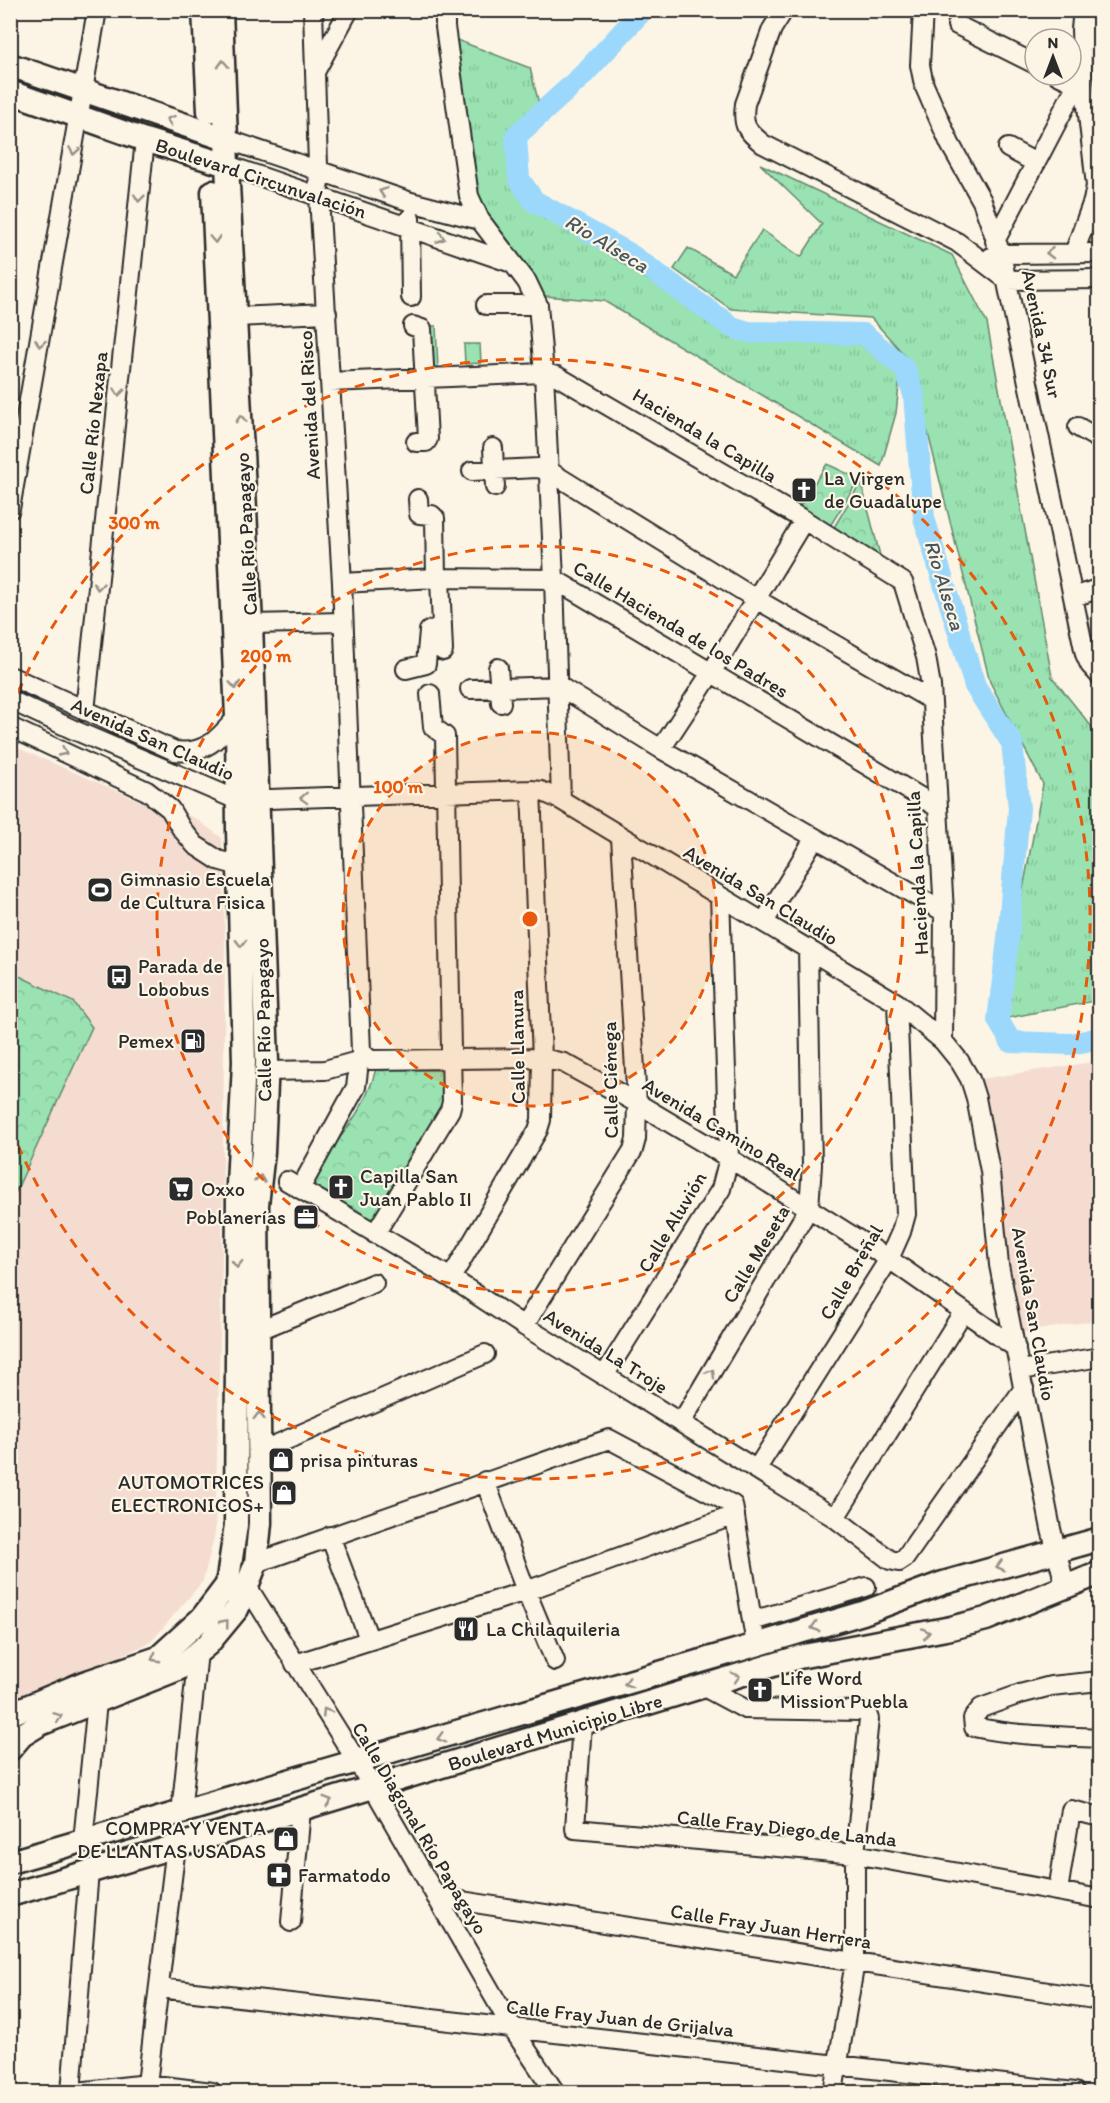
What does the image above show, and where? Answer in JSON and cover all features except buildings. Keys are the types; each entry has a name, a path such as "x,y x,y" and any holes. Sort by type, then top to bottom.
{"main road":[{"name":"Calle Río Papagayo","path":"204,10 218,136"},
{"name":"Calle Río Papagayo","path":"10,1749 22,1735 40,1724 178,1669 208,1644 237,1609 256,1563 260,1523 257,1205 263,1152 267,1066 247,800 237,717 218,136 221,10"},
{"name":"Boulevard Circunvalación","path":"10,65 218,136"},
{"name":"Boulevard Circunvalación","path":"10,92 145,140 219,162"},
{"name":"Calle Río Papagayo","path":"10,1714 84,1683 158,1659 202,1618 227,1585 236,1526 238,1185 244,1062 239,866 247,800 251,624 236,317 219,162"},
{"name":"Boulevard Municipio Libre","path":"10,1862 864,1613 944,1583 1100,1539"},
{"name":"Boulevard Municipio Libre","path":"10,1895 800,1657 951,1628 986,1619 1065,1585 1100,1573"}],"street":[{"path":"10,508 97,10"},
{"name":"Avenida del Risco","path":"313,10 319,196 342,583 360,1046 365,1057 362,1061"},
{"path":"315,72 349,10"},
{"path":"445,10 445,27 469,196 480,220 527,282 538,305 544,373 559,686 561,800"},
{"path":"784,10 772,29 745,104 745,127 763,144 957,242 1007,280 1100,279"},
{"name":"Avenida 34 Sur","path":"923,10 920,65 924,85 950,144 982,201 998,247 1074,597 1091,638 1085,654 1090,665 1100,676"},
{"path":"1081,27 1083,10"},
{"path":"957,25 1023,58"},
{"path":"982,260 998,247 1036,163 1080,87"},
{"path":"1074,253 1094,201 1096,186 1081,87"},
{"name":"Boulevard Circunvalación","path":"218,136 411,201 480,220"},
{"name":"Calle Río Nexapa","path":"85,711 145,140"},
{"path":"1008,148 1036,163"},
{"name":"Boulevard Circunvalación","path":"219,162 513,263"},
{"path":"411,201 411,297"},
{"path":"998,247 1100,253"},
{"path":"486,305 538,305"},
{"path":"236,317 327,313"},
{"path":"416,442 428,441 435,422 417,326"},
{"name":"Hacienda la Capilla","path":"330,382 544,373 567,380 804,520 903,582 927,663 931,686 944,912 943,1041"},
{"path":"1078,427 1100,441"},
{"path":"493,448 494,479"},
{"path":"472,471 494,479 538,468 549,471 756,599 931,700"},
{"path":"418,500 419,514 434,516 443,651"},
{"path":"661,749 711,673 804,520"},
{"name":"Calle Hacienda de los Padres","path":"342,583 438,578 554,579 937,807"},
{"path":"1074,597 1100,588"},
{"path":"251,624 343,621"},
{"path":"406,669 426,664 429,631 442,626"},
{"path":"498,668 500,696"},
{"name":"Avenida San Claudio","path":"11,676 175,751 186,753 211,743 237,717"},
{"path":"470,689 500,696 559,686 814,839 944,912"},
{"path":"375,1234 450,1110 452,1102 445,736 433,727 430,694"},
{"name":"Avenida San Claudio","path":"10,700 74,730 247,800 541,791 561,800 897,1003 943,1041 970,1079 976,1098 990,1171 999,1265 1065,1585"},
{"path":"10,727 158,798 170,809 195,845 218,860 239,866"},
{"path":"32,737 74,730"},
{"name":"Calle Llanura","path":"451,1278 538,1130 541,1120 542,1058 531,790"},
{"name":"Calle Ciénega","path":"524,1326 633,1150 636,1139 637,1103 621,837"},
{"path":"764,922 814,839"},
{"name":"Calle Aluvión","path":"604,1376 721,1189 729,1158 720,896"},
{"name":"Calle Meseta","path":"681,1423 809,1208 812,1165 807,948"},
{"name":"Calle Breñal","path":"756,1470 889,1259 901,1233 906,1214 897,1003"},
{"name":"Avenida Camino Real","path":"267,1066 325,1070 362,1061 542,1058 564,1063 637,1103 809,1208 889,1259 1016,1347"},
{"name":"Avenida La Troje","path":"362,1061 356,1086 293,1185 451,1278 524,1326 835,1518 890,1560 899,1562 905,1558 1024,1388"},
{"path":"259,1330 374,1284"},
{"path":"835,1518 963,1312"},
{"path":"259,1452 485,1354"},
{"path":"1021,1370 1100,1357"},
{"path":"256,1563 609,1439 733,1505 756,1645"},
{"path":"485,1481 555,1661"},
{"path":"295,1664 526,1591 735,1515"},
{"path":"330,1536 369,1640"},
{"name":"Calle Diagonal Río Papagayo","path":"247,1586 373,1787 512,2028 555,2092"},
{"path":"752,1621 866,1587"},
{"path":"181,1812 198,1652"},
{"path":"1100,1681 1051,1686 1020,1694 981,1708 973,1718 974,1727 989,1731 1100,1738"},
{"path":"704,1687 746,1709 861,1710 867,1714 869,1719 855,1854 855,1962 833,2092"},
{"path":"82,1841 97,1702"},
{"name":"Calle Fray Diego de Landa","path":"582,1723 574,1829 855,1854 1100,1899"},
{"path":"291,1922 301,1809"},
{"path":"1058,1891 1071,1810 1100,1817"},
{"path":"147,2084 176,1846"},
{"path":"71,2092 89,1871"},
{"name":"Calle Fray Juan Herrera","path":"436,1897 1100,2000"},
{"name":"Calle Fray Juan de Grijalva","path":"159,1988 1075,2092"},
{"path":"77,2092 147,2084 212,2092"}],"shaded area":[{"path":"11,745 136,799 195,818 222,838 225,936 222,1261 215,1534 203,1581 151,1642 11,1706"},
{"path":"1099,1061 1099,1320 1019,1333 980,1079"}],"green space":[{"path":"457,40 530,68 539,104 512,131 520,197 732,334 866,344 900,376 896,413 881,466 604,301 545,296 479,210"},
{"path":"760,164 952,255 987,323 1052,677 1099,736 1099,1000 998,1020 1043,784 990,682 910,361 871,318 731,309 674,269 688,248 733,274 762,230 801,257 822,224"},
{"path":"426,326 436,326 438,369 427,370"},
{"path":"464,344 480,344 481,363 465,364"},
{"path":"827,464 859,479 827,531 796,511"},
{"path":"861,482 882,563 830,534"},
{"path":"11,972 73,1002 92,1027 11,1202"},
{"path":"376,1069 445,1070 445,1097 439,1114 384,1199 375,1223 325,1204 306,1178 357,1114"}],"waterway":[{"name":"Rio Alseca","path":"643,10 581,77 516,136 519,179 534,201 628,253 732,327 748,332 864,334 905,369 914,395 924,518 975,686 1012,743 1019,808 1008,939 998,1020 1011,1042 1071,1044 1100,1038"}],"place":[{"name":"La Virgen de Guadalupe","path":"804,490"},
{"name":"Gimnasio Escuela de Cultura Fisica","path":"100,890"},
{"name":"Parada de Lobobus","path":"119,977"},
{"name":"Pemex","path":"193,1041"},
{"name":"Capilla San Juan Pablo II","path":"341,1187"},
{"name":"Oxxo","path":"181,1189"},
{"name":"Poblanerías","path":"306,1217"},
{"name":"prisa pinturas","path":"281,1460"},
{"name":"AUTOMOTRICES ELECTRONICOS+","path":"284,1493"},
{"name":"La Chilaquileria","path":"466,1629"},
{"name":"Life Word Mission Puebla","path":"760,1690"},
{"name":"COMPRA Y VENTA DE LLANTAS USADAS","path":"286,1839"},
{"name":"Farmatodo","path":"279,1875"}]}
